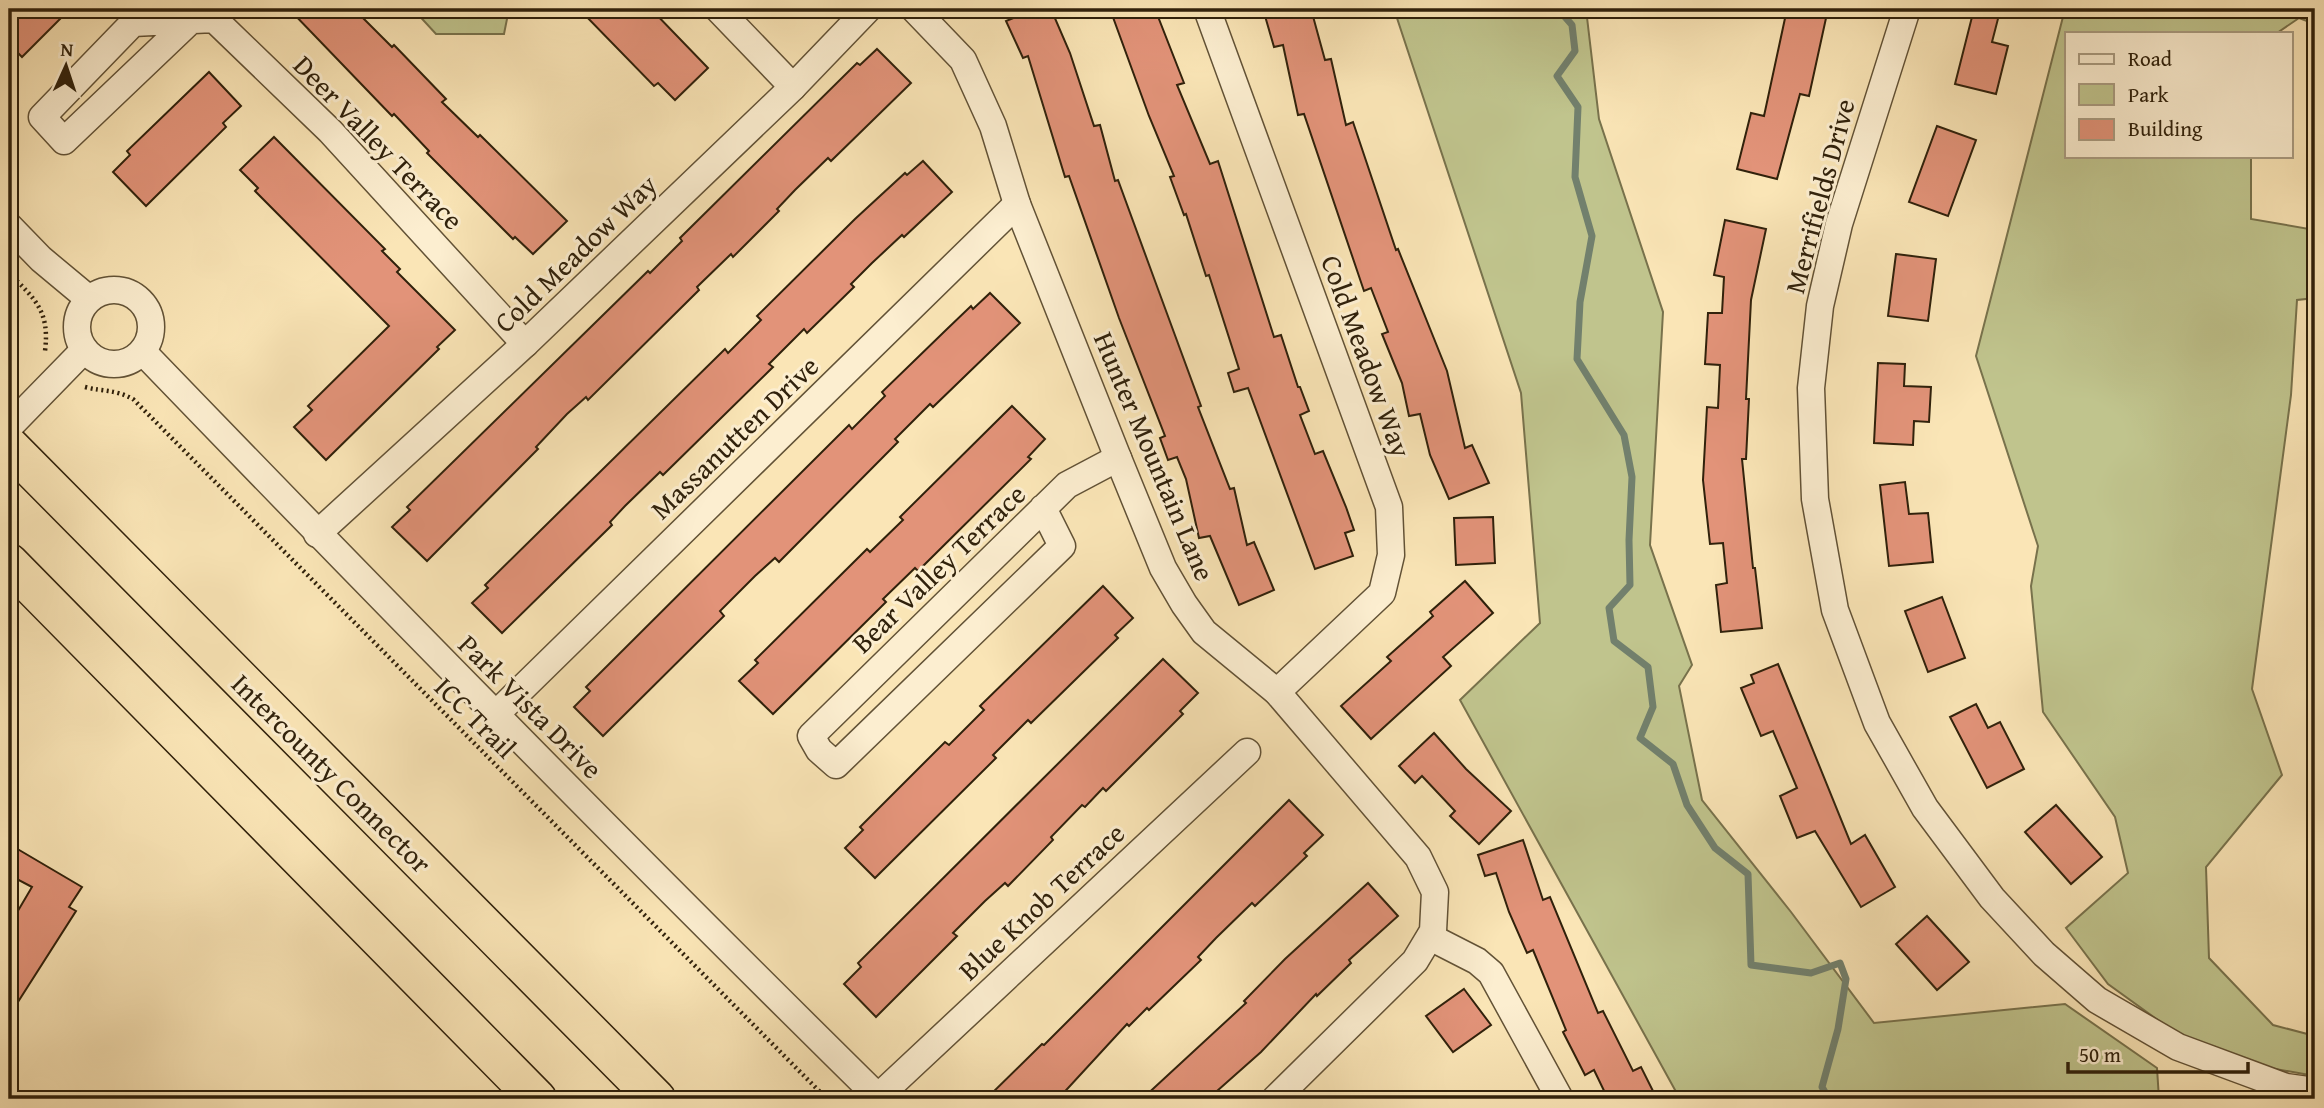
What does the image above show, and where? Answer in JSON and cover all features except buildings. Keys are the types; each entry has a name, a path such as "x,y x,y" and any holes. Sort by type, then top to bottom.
{"highway":[{"name":"Intercounty Connector","path":"9,446 656,1099"},
{"path":"9,563 537,1099"}],"street":[{"path":"718,9 793,87"},
{"name":"Cold Meadow Way","path":"317,534 525,344 793,87 868,9"},
{"name":"Hunter Mountain Lane","path":"914,9 962,60 993,126 1017,204 1118,458 1163,568 1184,604 1204,632 1277,692 1418,857 1436,892 1433,932 1415,961 1275,1099"},
{"name":"Cold Meadow Way","path":"1207,9 1389,507 1391,555 1382,593 1277,692"},
{"name":"Merrifields Drive","path":"1907,9 1839,224 1820,306 1811,388 1815,499 1835,610 1877,723 1925,808 1992,898 2044,954 2097,1000 2178,1047 2286,1087 2315,1091"},
{"name":"Deer Valley Terrace","path":"191,20 64,141 42,117 133,23 191,20 214,19 330,131 525,344"},
{"name":"Massanutten Drive","path":"495,715 1017,204"},
{"path":"9,226 41,259 89,299"},
{"path":"112,289 136,296 145,305 152,329 150,341 143,352 128,363 101,364 84,350 77,336 77,321 81,309 89,299 112,289"},
{"path":"9,427 84,350"},
{"name":"Park Vista Drive","path":"143,352 495,715 879,1098"},
{"name":"Bear Valley Terrace","path":"956,647 836,765 819,750 811,736 1067,485 1118,458"},
{"path":"929,620 956,647 1062,546 1044,508"},
{"name":"Blue Knob Terrace","path":"879,1098 1247,752"},
{"path":"1430,937 1477,961 1491,973 1560,1099"}],"path":[{"path":"9,273 40,306 45,319 45,351"},
{"name":"ICC Trail","path":"85,387 118,391 133,399 827,1099"}],"green space":[{"path":"413,9 509,9 504,34 436,34"},
{"path":"1394,9 1586,9 1599,119 1663,312 1650,545 1692,665 1679,686 1702,800 1874,1023 2065,1004 2157,1068 2159,1099 1680,1099 1460,700 1540,623 1521,393"},
{"path":"2065,9 2315,9 2315,24 2299,18 2278,32 2065,32 2065,158 2251,158 2251,219 2315,230 2315,298 2297,300 2291,395 2252,689 2282,775 2206,867 2209,958 2273,1025 2315,1036 2315,1076 2253,1065 2173,1031 2108,984 2066,928 2128,873 2115,817 2043,712 2031,586 2038,546 1976,356"}],"waterway":[{"path":"1558,9 1572,25 1575,51 1557,76 1578,107 1575,177 1592,236 1580,302 1577,359 1624,435 1632,477 1630,585 1609,608 1614,641 1648,667 1653,707 1640,738 1673,764 1687,805 1715,848 1748,874 1751,965 1811,973 1840,963 1846,979 1838,1029 1822,1087 1829,1099"}]}
